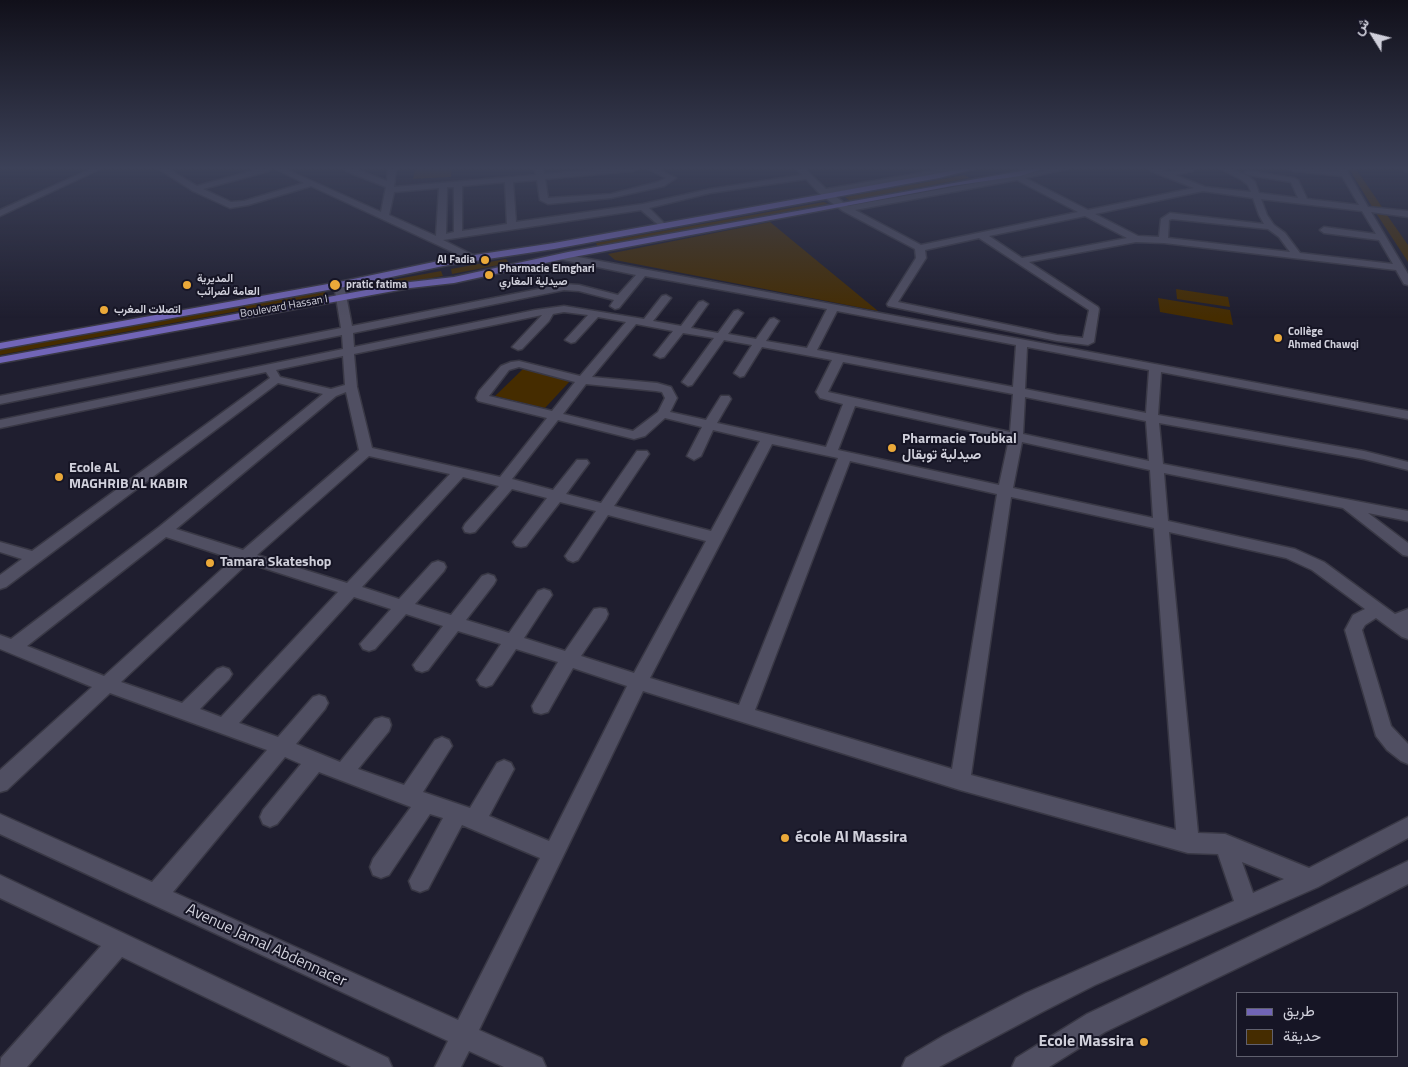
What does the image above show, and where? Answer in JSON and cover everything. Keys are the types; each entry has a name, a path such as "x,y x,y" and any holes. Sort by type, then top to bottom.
{"main road":[{"name":"Boulevard Hassan I","path":"0,360 340,291 472,258 584,240 695,219"},
{"name":"Boulevard Hassan I","path":"0,346 340,291 454,280 562,257 777,219"}],"street":[{"path":"391,219 437,238 472,258"},
{"path":"437,238 439,219"},
{"path":"458,219 458,234"},
{"path":"511,219 512,226"},
{"path":"437,238 562,219"},
{"path":"655,219 662,225"},
{"path":"865,219 920,248 1061,219"},
{"path":"1098,219 1136,239"},
{"path":"1164,240 1165,219"},
{"path":"1205,219 1271,227"},
{"path":"1266,219 1271,227 1282,235 1296,254"},
{"path":"1371,219 1408,282"},
{"path":"1324,230 1382,238"},
{"path":"892,304 1057,338 1088,342 1094,309 982,236"},
{"path":"1020,261 1136,239 1164,240 1296,254 1400,268"},
{"path":"584,240 590,248 590,252 607,266"},
{"path":"886,317 921,258 920,248"},
{"path":"562,257 1408,415"},
{"path":"571,340 621,299 643,272"},
{"path":"0,400 570,287 621,299"},
{"path":"340,291 347,331 351,387 366,450"},
{"path":"518,347 545,319 544,312 529,295"},
{"path":"646,323 666,298"},
{"path":"660,355 703,304"},
{"path":"810,353 833,308"},
{"path":"459,309 468,327"},
{"path":"0,424 199,383 273,374 349,352 468,327 544,312 576,310 1018,391 1152,418 1364,455 1408,467"},
{"path":"688,382 738,313"},
{"path":"740,373 774,320"},
{"path":"470,528 506,483 554,416 634,321"},
{"path":"960,782 1005,490 1016,436 1022,344"},
{"path":"838,358 822,392 824,396 1157,467 1408,516"},
{"path":"199,383 200,360"},
{"path":"515,364 583,380 638,384 667,390 671,398 663,414 640,433 634,435 486,400 482,396 505,368 515,364"},
{"path":"1155,368 1152,418 1188,843"},
{"path":"273,374 332,393"},
{"path":"0,582 273,374"},
{"path":"6,644 164,531 332,393 351,387"},
{"path":"694,456 709,425 725,399"},
{"path":"744,715 838,455 850,402"},
{"path":"663,414 838,455 1290,553 1318,566 1376,610 1401,618 1408,632"},
{"path":"448,1067 638,682 768,438"},
{"path":"366,450 506,483 716,538"},
{"path":"0,784 245,557 366,450"},
{"path":"573,556 642,454"},
{"path":"521,542 582,463"},
{"path":"223,727 460,472"},
{"path":"1345,503 1408,551"},
{"path":"164,531 960,782 1188,843 1225,844 1310,879"},
{"path":"0,547 34,557"},
{"path":"370,644 438,568"},
{"path":"422,665 488,580"},
{"path":"486,680 544,595"},
{"path":"1376,610 1359,620 1353,630 1383,730 1394,744 1408,755"},
{"path":"541,706 569,659 600,614"},
{"path":"6,644 223,727 283,747 343,773 466,817 553,853"},
{"path":"185,712 223,674"},
{"path":"156,895 319,703"},
{"path":"343,773 382,725"},
{"path":"381,867 417,799 442,746"},
{"path":"270,817 316,761"},
{"path":"420,881 466,817 504,769"},
{"name":"Avenue Jamal Abdennacer","path":"0,824 533,1067"},
{"path":"915,1067 952,1045 1043,997 1310,879 1408,827"},
{"path":"1225,844 1247,907"},
{"path":"1025,1067 1096,1023 1352,902 1408,872"},
{"path":"0,886 379,1067"},
{"path":"10,1067 118,944"}],"green space":[{"path":"731,219 749,219 598,247 596,243"},
{"path":"1380,219 1390,219 1408,245 1408,262"},
{"path":"770,222 878,311 615,260 608,254"},
{"path":"506,259 509,263 452,274 451,269"},
{"path":"441,271 443,276 360,291 359,286"},
{"path":"1176,289 1228,297 1230,307 1177,299"},
{"path":"325,291 325,295 0,355 0,350"},
{"path":"1158,298 1230,310 1233,325 1160,312"},
{"path":"523,369 571,380 545,408 495,396"}],"place":[{"name":"Al Fadia","path":"485,260"},
{"name":"Pharmacie Elmghari صيدلية المغاري","path":"489,275"},
{"name":"المديرية العامة لضرائب","path":"187,285"},
{"name":"pratic fatima","path":"335,285"},
{"name":"اتصلات المغرب","path":"104,310"},
{"name":"Collège Ahmed Chawqi","path":"1278,338"},
{"name":"Pharmacie Toubkal صيدلية توبقال","path":"892,448"},
{"name":"Ecole AL MAGHRIB AL KABIR","path":"59,477"},
{"name":"Tamara Skateshop","path":"210,563"},
{"name":"école Al Massira","path":"785,838"},
{"name":"Ecole Massira","path":"1144,1042"}]}
